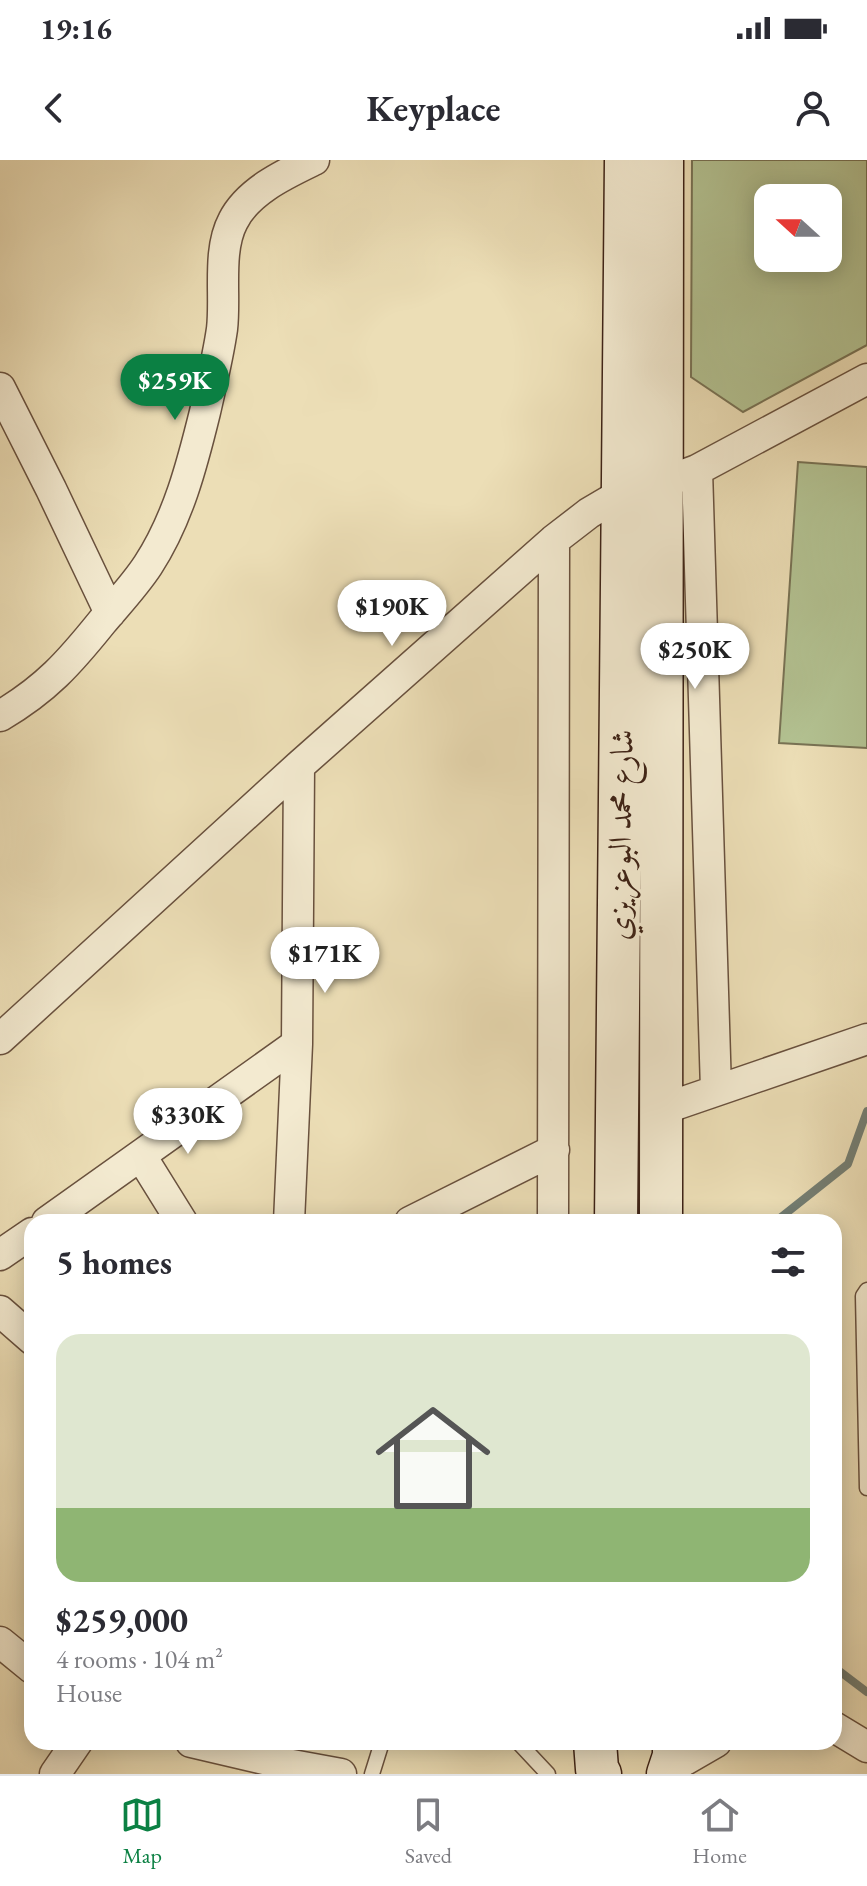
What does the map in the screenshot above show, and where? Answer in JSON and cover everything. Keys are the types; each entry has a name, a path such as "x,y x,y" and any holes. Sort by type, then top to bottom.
{"main road":[{"name":"شارع محمد البوعزيزي","path":"616,1214 661,482 626,160"},
{"name":"شارع محمد البوعزيزي","path":"661,1214 662,160"}],"street":[{"path":"0,716 44,687 69,663 147,567 181,498 195,455 222,327 225,254 232,222 245,202 278,178 314,160"},
{"path":"0,1039 299,766 554,540 589,513 661,482 867,379"},
{"path":"0,388 110,613"},
{"path":"661,482 716,1090"},
{"path":"553,1214 554,540"},
{"path":"289,1214 297,1044 299,766"},
{"path":"663,1109 867,1039"},
{"path":"58,1214 297,1044"},
{"path":"426,1214 554,1150"},
{"path":"141,1156 177,1214"},
{"path":"0,1255 24,1238"},
{"path":"0,1311 24,1332"},
{"path":"0,1642 24,1662"},
{"path":"842,1732 867,1749"},
{"path":"842,1744 867,1749"},
{"path":"55,1774 72,1750"},
{"path":"257,1750 282,1753 341,1774"},
{"path":"671,1761 697,1750"}],"lane":[{"path":"867,1290 863,1296 867,1488"},
{"path":"372,1774 380,1750"},
{"path":"526,1750 548,1774"}],"green space":[{"path":"692,160 867,160 867,345 743,412 691,377"},
{"path":"798,462 867,467 867,748 779,743"}],"waterway":[{"path":"785,1214 848,1164 867,1111"},
{"path":"842,1673 867,1692"}]}
